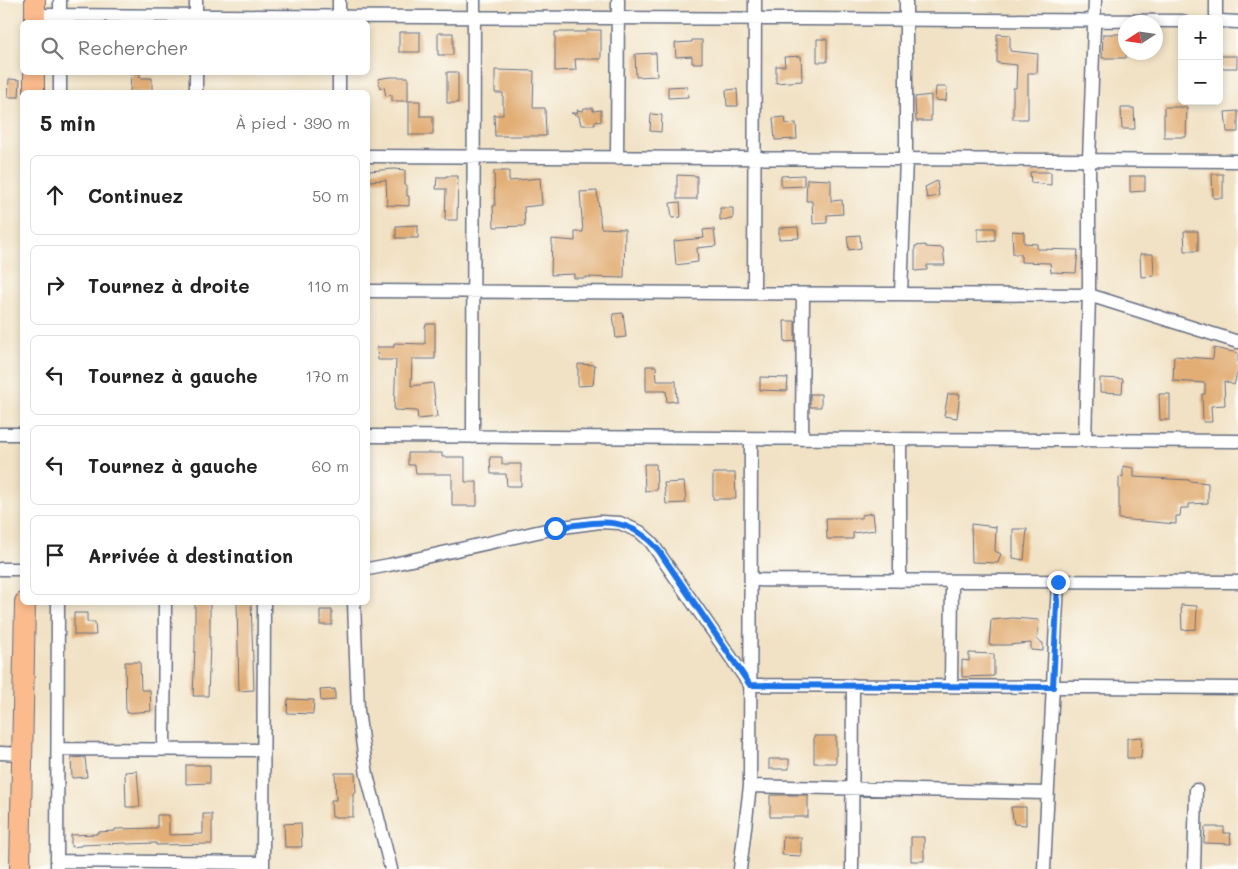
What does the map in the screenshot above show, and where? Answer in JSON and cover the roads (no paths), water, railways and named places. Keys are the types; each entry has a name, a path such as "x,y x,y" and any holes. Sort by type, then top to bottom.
{"main road":[{"path":"34,75 34,90"},
{"path":"20,869 25,605"}],"street":[{"path":"60,0 60,19"},
{"path":"196,0 196,19"},
{"path":"339,0 339,19"},
{"path":"473,437 474,0"},
{"path":"618,0 618,158"},
{"path":"754,293 755,0"},
{"path":"901,294 906,159 906,0"},
{"path":"1085,441 1089,295 1089,160 1095,0"},
{"path":"1216,0 1216,15"},
{"path":"35,12 60,19 474,17 1178,21"},
{"path":"1223,22 1238,22"},
{"path":"60,75 60,90"},
{"path":"196,75 196,90"},
{"path":"339,75 339,90"},
{"path":"370,156 1238,161"},
{"path":"370,291 1089,295 1238,342"},
{"path":"802,294 802,439"},
{"path":"0,434 20,434"},
{"path":"370,436 1238,442"},
{"path":"740,869 750,786 751,439"},
{"path":"900,440 900,580"},
{"path":"370,569 555,528 600,522 620,523 640,532 651,542 750,685"},
{"path":"0,569 20,569"},
{"path":"751,580 1238,582"},
{"path":"951,686 952,581"},
{"path":"1044,869 1058,582"},
{"path":"58,605 57,865 263,866 264,605"},
{"path":"164,749 165,605"},
{"path":"354,605 358,711 367,775 391,869"},
{"path":"750,685 1238,688"},
{"path":"852,869 853,685"},
{"path":"58,749 263,750"},
{"path":"0,753 22,754"},
{"path":"750,786 1047,793"},
{"path":"1194,869 1196,790"}]}
